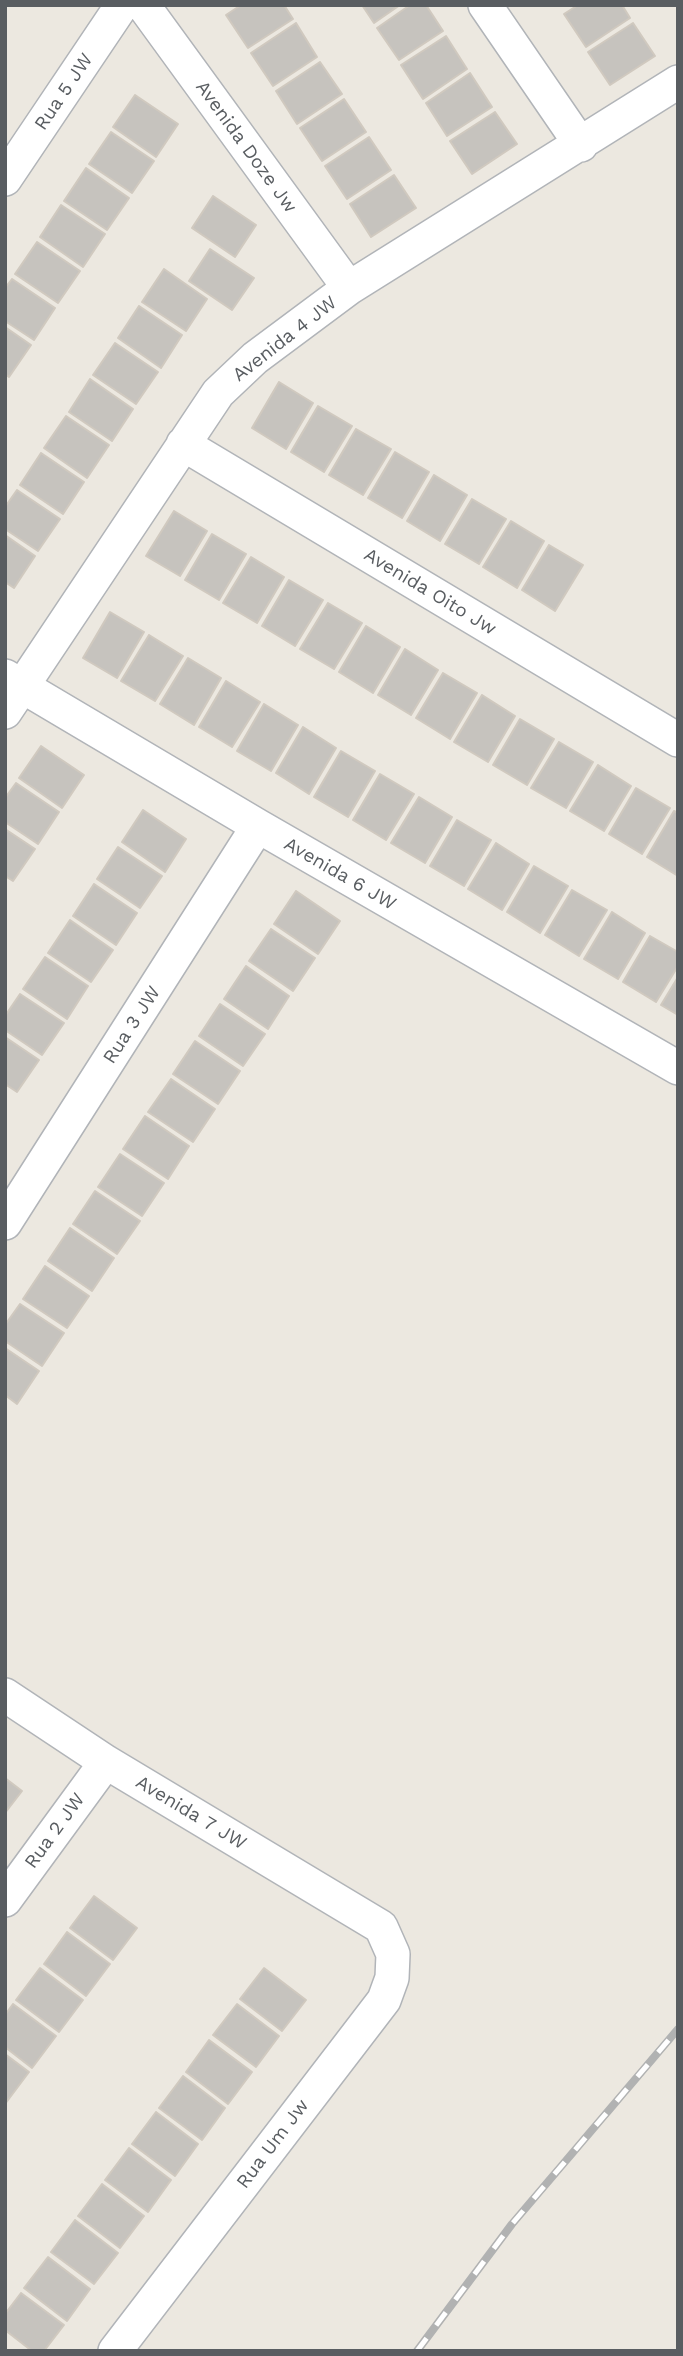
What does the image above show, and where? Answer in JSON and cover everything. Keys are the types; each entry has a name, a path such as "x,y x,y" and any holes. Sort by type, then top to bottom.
{"street":[{"name":"Rua 5 JW","path":"5,179 122,5"},
{"name":"Avenida Doze Jw","path":"143,5 349,288"},
{"path":"485,5 581,145"},
{"name":"Avenida 4 JW","path":"11,692 218,393 255,358 349,288 678,82"},
{"name":"Avenida Oito Jw","path":"183,444 678,740"},
{"name":"Avenida 6 JW","path":"11,692 258,827 678,1068"},
{"name":"Rua 3 JW","path":"5,1223 258,827"},
{"name":"Avenida 7 JW","path":"5,1695 106,1762 381,1927"},
{"name":"Rua 2 JW","path":"5,1900 106,1762"},
{"name":"Rua Um Jw","path":"115,2351 384,2000 392,1978 393,1954 381,1927"}],"building":[{"path":"241,5 284,5 293,19 248,48 226,15"},
{"path":"362,5 400,5 374,23"},
{"path":"410,5 426,5 443,31 399,60 377,28"},
{"path":"578,5 622,5 630,18 586,47 564,14"},
{"path":"296,23 317,57 273,86 251,53"},
{"path":"633,23 655,56 610,85 588,52"},
{"path":"446,36 467,69 423,99 401,65"},
{"path":"320,62 342,94 297,124 276,91"},
{"path":"470,73 492,107 447,136 426,103"},
{"path":"135,95 178,124 156,157 113,127"},
{"path":"344,99 366,132 322,161 300,128"},
{"path":"495,112 517,144 472,174 450,141"},
{"path":"111,132 154,161 132,193 89,164"},
{"path":"369,137 391,170 347,199 325,166"},
{"path":"86,168 129,198 107,230 64,201"},
{"path":"394,175 416,208 371,237 350,204"},
{"path":"213,196 256,225 235,257 192,228"},
{"path":"61,205 105,234 83,267 40,237"},
{"path":"37,242 80,271 58,303 15,274"},
{"path":"210,249 254,278 232,310 189,281"},
{"path":"164,269 207,299 186,331 142,302"},
{"path":"12,279 55,308 34,340 5,321 5,288"},
{"path":"139,306 182,335 161,368 118,338"},
{"path":"5,327 31,345 9,377 5,374"},
{"path":"115,343 158,372 136,404 93,375"},
{"path":"90,379 133,409 112,441 69,412"},
{"path":"279,382 313,403 286,449 252,428"},
{"path":"318,406 352,426 324,472 291,452"},
{"path":"66,416 109,445 87,478 44,448"},
{"path":"356,429 391,449 363,495 329,475"},
{"path":"395,452 429,472 402,518 368,498"},
{"path":"41,453 84,482 63,514 20,485"},
{"path":"434,475 467,495 440,541 407,521"},
{"path":"17,490 60,519 38,551 5,529 5,507"},
{"path":"472,499 506,519 479,564 445,544"},
{"path":"174,511 207,531 180,576 146,556"},
{"path":"511,521 544,541 517,588 483,567"},
{"path":"212,534 246,554 219,600 185,580"},
{"path":"5,535 35,556 14,588 5,582"},
{"path":"549,545 583,565 555,611 522,590"},
{"path":"251,557 284,577 257,623 223,603"},
{"path":"289,580 323,600 295,646 262,626"},
{"path":"328,603 362,623 334,669 300,649"},
{"path":"110,612 144,632 117,678 83,658"},
{"path":"366,626 400,647 373,693 339,672"},
{"path":"149,635 183,656 155,701 121,681"},
{"path":"405,649 438,670 411,715 378,695"},
{"path":"188,658 221,678 194,725 160,704"},
{"path":"443,673 477,693 450,739 416,718"},
{"path":"226,681 260,702 232,747 199,727"},
{"path":"482,695 515,716 488,762 454,742"},
{"path":"264,704 298,725 271,771 237,751"},
{"path":"520,719 554,739 527,785 493,765"},
{"path":"303,727 336,748 309,794 276,773"},
{"path":"559,742 593,762 566,808 531,788"},
{"path":"41,746 84,775 62,808 19,778"},
{"path":"341,751 375,771 348,817 314,797"},
{"path":"598,765 631,786 604,831 570,811"},
{"path":"380,774 414,794 386,840 353,820"},
{"path":"16,783 59,812 38,844 5,822 5,798"},
{"path":"636,788 670,808 642,854 609,834"},
{"path":"419,797 452,817 425,863 391,843"},
{"path":"143,810 186,839 165,872 122,842"},
{"path":"674,811 678,813 678,876 647,857"},
{"path":"457,820 491,840 464,886 430,866"},
{"path":"5,829 35,849 13,881 5,876"},
{"path":"496,843 529,864 502,910 468,889"},
{"path":"118,847 162,876 140,908 97,879"},
{"path":"534,866 568,886 540,933 507,912"},
{"path":"94,884 137,913 116,945 73,916"},
{"path":"572,890 607,910 579,956 545,935"},
{"path":"296,891 340,921 318,954 274,924"},
{"path":"612,912 645,933 618,979 584,959"},
{"path":"70,920 113,950 91,982 48,953"},
{"path":"271,929 315,958 293,991 249,961"},
{"path":"650,936 678,952 678,966 656,1002 623,982"},
{"path":"45,957 88,986 67,1019 23,989"},
{"path":"246,966 289,996 268,1029 224,999"},
{"path":"678,977 678,1015 661,1005"},
{"path":"20,994 64,1023 42,1055 5,1030 5,1016"},
{"path":"220,1004 265,1034 243,1066 199,1036"},
{"path":"5,1037 39,1060 17,1092 5,1084"},
{"path":"195,1041 240,1071 218,1104 173,1074"},
{"path":"171,1079 215,1109 193,1142 148,1112"},
{"path":"145,1116 189,1146 168,1179 123,1149"},
{"path":"120,1154 164,1183 142,1216 98,1187"},
{"path":"95,1191 140,1221 117,1254 73,1224"},
{"path":"70,1228 114,1258 92,1291 48,1261"},
{"path":"45,1266 89,1296 67,1328 23,1299"},
{"path":"20,1304 64,1333 42,1366 5,1341 5,1325"},
{"path":"5,1348 39,1371 17,1404 5,1395"},
{"path":"5,1778 22,1791 5,1813"},
{"path":"94,1896 137,1928 113,1960 70,1928"},
{"path":"67,1932 110,1964 86,1996 44,1964"},
{"path":"40,1968 83,2000 59,2032 16,2000"},
{"path":"264,1968 306,2000 282,2031 240,1999"},
{"path":"13,2004 56,2036 32,2068 5,2047 5,2015"},
{"path":"237,2004 279,2036 256,2067 213,2035"},
{"path":"209,2040 252,2072 228,2104 186,2072"},
{"path":"5,2054 29,2072 5,2104"},
{"path":"183,2076 225,2108 202,2140 159,2108"},
{"path":"156,2112 198,2144 175,2176 132,2144"},
{"path":"129,2148 171,2180 148,2212 105,2180"},
{"path":"102,2184 144,2216 120,2248 78,2216"},
{"path":"75,2220 118,2253 94,2284 51,2252"},
{"path":"48,2257 90,2289 67,2321 24,2288"},
{"path":"21,2293 64,2325 44,2351 32,2351 5,2330 5,2314"}],"railway":[{"path":"417,2351 512,2224 678,2029"}]}
